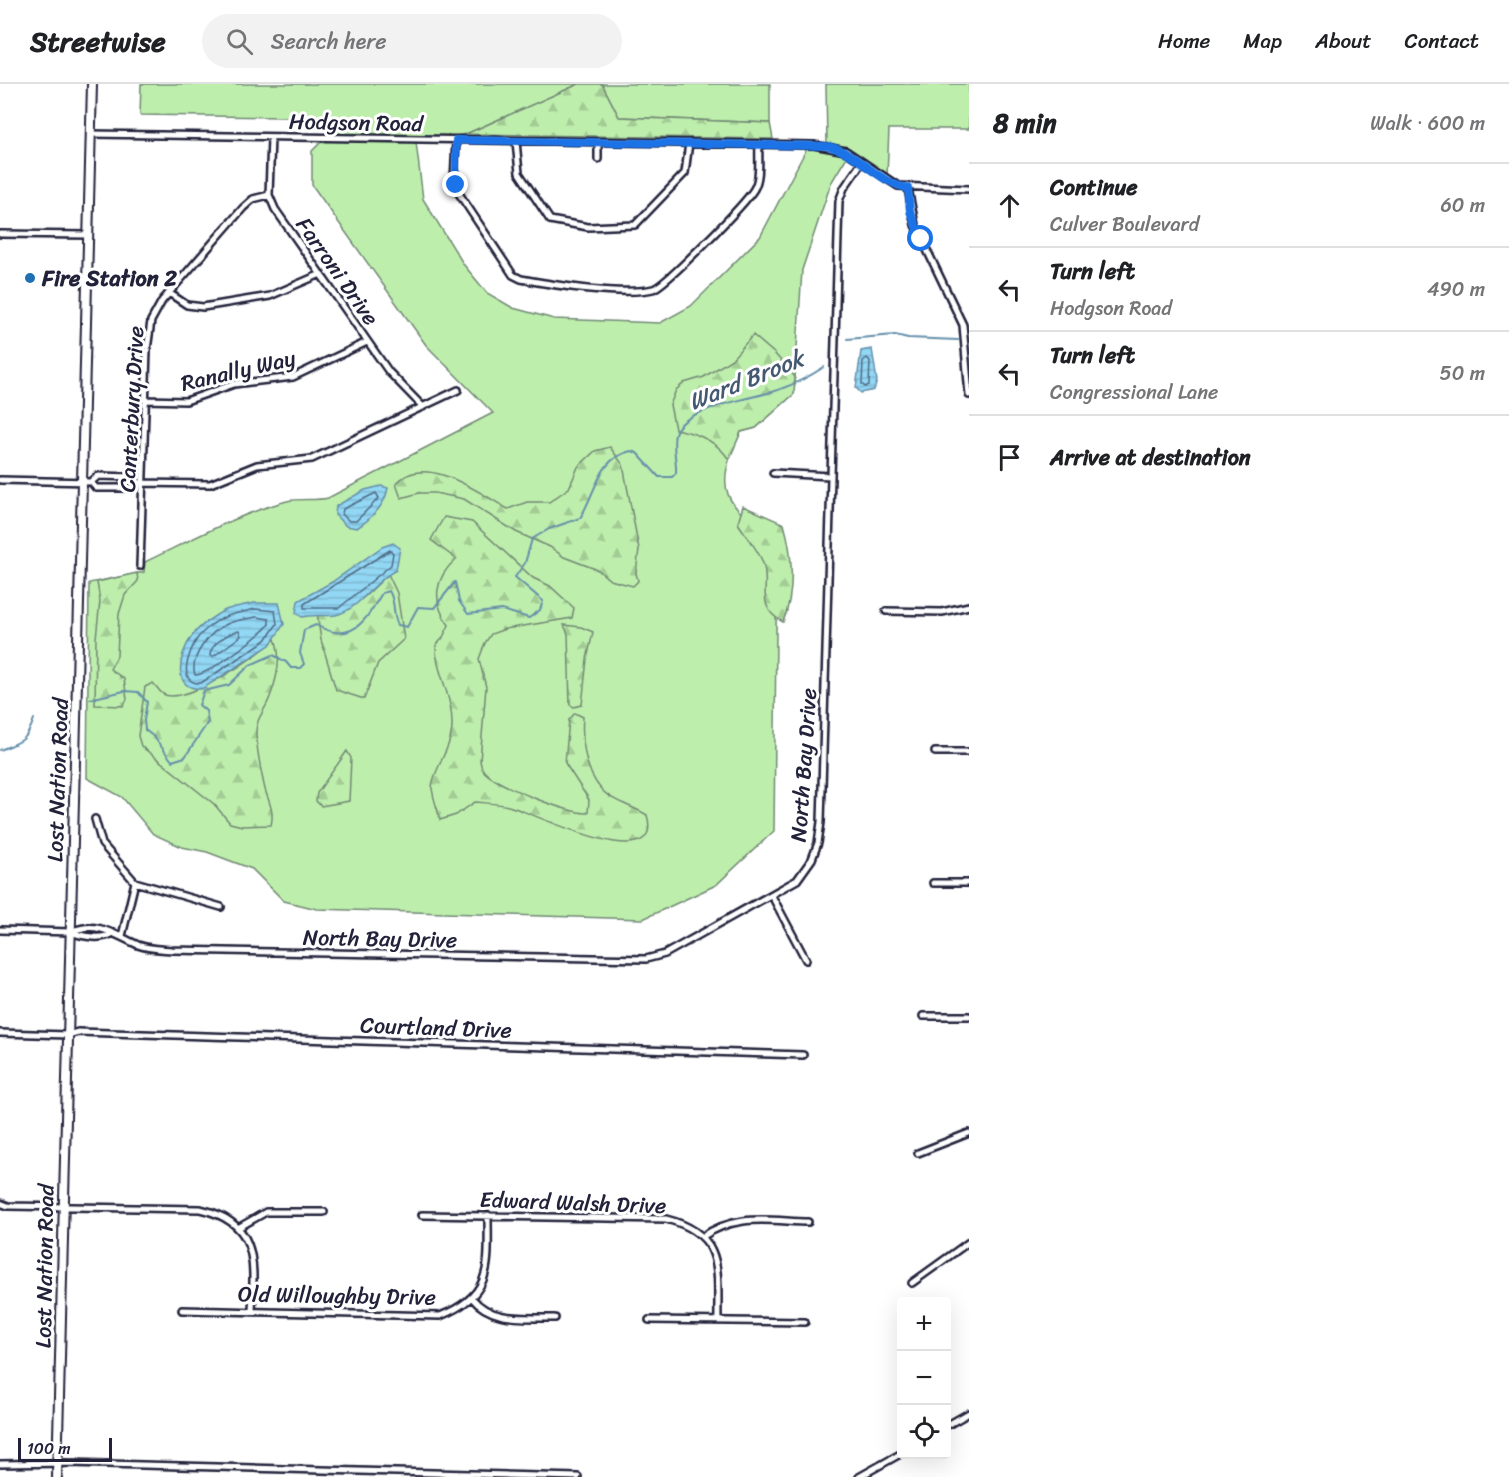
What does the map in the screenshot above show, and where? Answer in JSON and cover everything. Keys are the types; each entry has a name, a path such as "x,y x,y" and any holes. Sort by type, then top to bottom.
{"street":[{"name":"Lost Nation Road","path":"57,1477 71,932 87,482 88,235 92,84"},
{"name":"Hodgson Road","path":"91,134 759,144 835,148 862,162 891,183 908,188 969,189"},
{"path":"269,195 271,137"},
{"path":"456,140 454,180 458,192 513,275 531,281 574,287 641,290 662,285 747,198 757,177 759,144"},
{"path":"516,141 519,173 547,217 558,223 588,227 635,225 685,173 689,143"},
{"path":"598,142 598,159"},
{"name":"North Bay Drive","path":"0,930 71,932 81,936 108,936 113,933 140,946 172,950 646,959 665,954 797,880 812,859 818,843 839,201 844,188 862,162"},
{"path":"908,188 912,218 963,325 969,395"},
{"name":"Farroni Drive","path":"269,195 275,208 368,342 398,381 423,407"},
{"name":"Canterbury Drive","path":"140,566 140,483 149,328 155,312 169,293 243,208 253,199 269,195"},
{"path":"0,234 88,235"},
{"path":"169,293 187,305 203,307 270,296 321,274"},
{"name":"Ranally Way","path":"145,400 186,401 234,384 293,377 368,342"},
{"path":"87,482 96,488 133,488 140,483 210,483 257,465 312,459 458,390"},
{"path":"773,474 831,476"},
{"path":"0,480 87,482 98,476 134,477 140,483"},
{"path":"886,611 942,612 969,606"},
{"path":"935,752 969,752"},
{"path":"95,819 102,844 135,882 221,908"},
{"path":"122,936 135,882"},
{"path":"933,884 969,884"},
{"path":"772,896 806,960"},
{"path":"923,1016 969,1016"},
{"name":"Courtland Drive","path":"0,1033 68,1035 78,1032 803,1055"},
{"path":"918,1153 969,1133"},
{"path":"0,1205 200,1209 217,1213 238,1228 250,1243 254,1258 252,1311"},
{"path":"238,1228 266,1212 324,1212"},
{"name":"Edward Walsh Drive","path":"422,1215 666,1219 685,1224 702,1237"},
{"path":"488,1215 486,1272 472,1298 486,1312 503,1317 555,1318"},
{"path":"718,1321 718,1268 702,1237 726,1223 742,1220 808,1222"},
{"path":"912,1283 969,1242"},
{"name":"Old Willoughby Drive","path":"182,1310 440,1316 457,1309 472,1298"},
{"path":"649,1320 805,1322"},
{"path":"951,1423 969,1413"},
{"path":"859,1477 867,1476 897,1456"},
{"path":"0,1464 57,1463 578,1477"}],"green space":[{"path":"141,84 579,84 466,134 416,142 423,199 464,265 487,293 513,308 554,319 660,323 691,306 760,237 807,148 848,155 831,183 802,270 794,394 756,428 741,432 727,468 728,495 735,506 759,526 777,536 774,831 716,885 643,919 317,909 284,901 252,869 207,852 182,847 153,834 122,797 87,778 89,583 144,572 145,562 215,528 269,506 292,500 328,498 493,413 426,345 312,185 312,151 345,118 140,115"},
{"path":"579,84 602,84 619,117 770,123 773,139 466,134"},
{"path":"602,84 770,84 770,123 619,117"},
{"path":"826,84 969,84 969,129 889,129 887,176 852,151 827,143"},
{"path":"753,335 775,354 795,377 794,394 756,428 741,432 729,460 713,443 675,429 670,405 676,390 684,383 704,377 732,359"},
{"path":"610,447 623,465 639,549 636,573 638,581 633,586 610,580 598,570 564,557 550,547 516,532 464,499 435,493 419,493 401,498 396,484 407,475 421,472 436,473 467,485 508,509 527,502 549,502 569,488 578,467 595,451"},
{"path":"743,506 784,524 791,561 791,586 783,622 769,610 765,596 763,563 738,523"},
{"path":"444,517 472,522 533,578 550,586 574,608 572,618 505,629 491,634 485,643 479,659 486,687 480,761 482,769 501,783 533,798 566,809 588,813 589,800 565,763 569,720 575,713 583,717 585,755 596,782 611,797 647,815 647,834 636,842 617,842 592,837 520,810 496,804 475,802 456,815 440,820 432,788 449,743 452,715 436,655 436,645 449,625 440,607 438,590 444,574 456,559 431,540"},
{"path":"137,573 138,581 125,595 119,614 117,656 110,669 124,679 127,699 123,706 95,705 96,638 100,601 97,582"},
{"path":"388,574 397,593 404,639 378,663 364,699 336,690 321,640 317,613 328,614 348,609"},
{"path":"564,625 581,627 593,632 587,659 582,705 574,707 570,705 568,634"},
{"path":"275,639 278,653 277,675 256,729 265,790 271,809 271,825 242,826 230,823 214,804 141,746 138,736 145,687 153,683 163,694 174,696 188,693 239,667"},
{"path":"347,751 351,758 349,801 321,806 316,801 317,793"}],"water":[{"path":"872,349 877,381 874,390 861,393 856,388 861,351"},
{"path":"381,486 388,488 381,506 357,528 346,526 335,515 336,506 365,490"},
{"path":"393,543 400,548 396,570 381,580 354,606 335,615 302,617 296,613 298,601 332,582 382,547"},
{"path":"254,603 279,603 284,624 270,645 202,689 185,683 180,669 181,661 195,633 222,612"}],"waterway":[{"name":"Ward Brook","path":"847,339 895,335 908,338 958,340"},
{"name":"Ward Brook","path":"90,699 124,691 138,692 147,702 145,730 154,737 172,761 185,757 208,722 206,711 199,705 204,691 229,685 250,665 273,655 286,662 291,668 300,668 304,664 300,653 304,630 316,625 328,631 339,633 348,631 363,621 382,593 389,591 393,599 398,625 407,627 418,607 434,608 455,582 459,601 468,614 502,610 529,618 540,610 543,601 515,577 525,563 532,539 549,529 580,518 599,478 611,461 631,451 637,453 659,477 672,477 676,473 675,435 683,423 693,416 722,404 784,388 824,367"},
{"name":"Ward Brook","path":"0,750 26,737 34,719"}],"place":[{"name":"Fire Station 2","path":"30,278"}],"route":[{"path":"456,185 454,180 456,140 827,146 854,155 891,183 908,188 910,211 921,239"}]}
